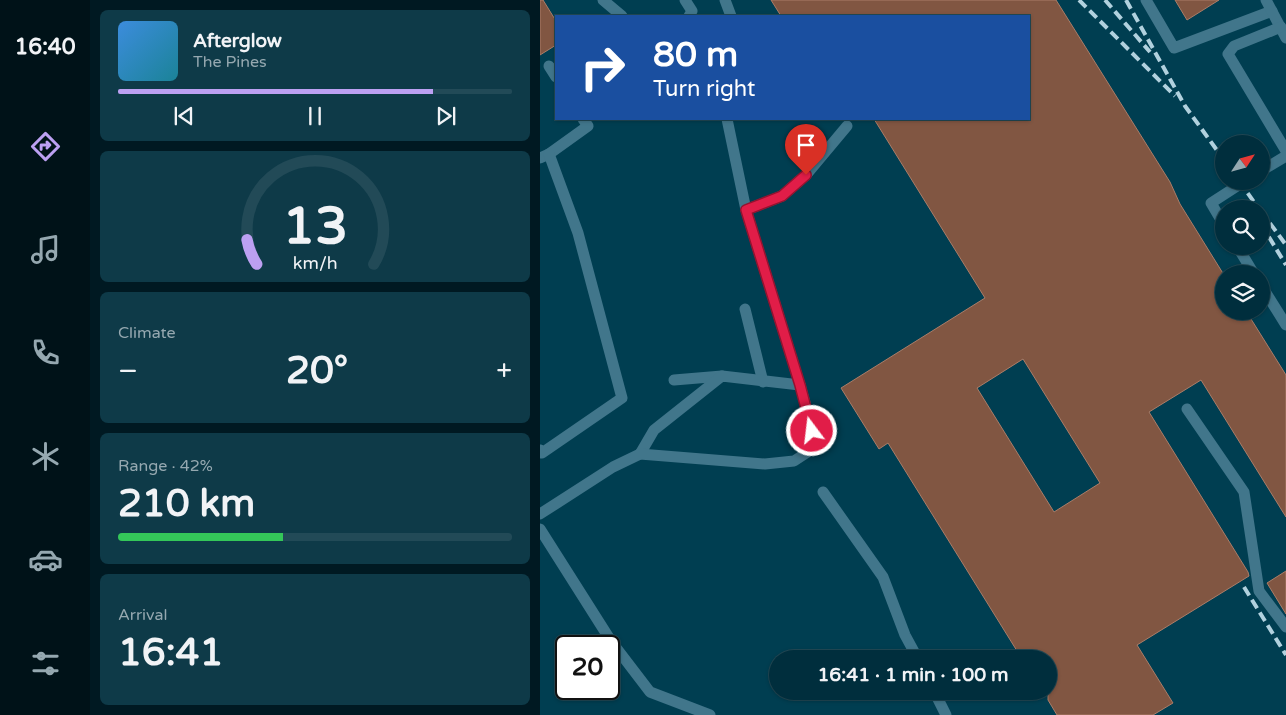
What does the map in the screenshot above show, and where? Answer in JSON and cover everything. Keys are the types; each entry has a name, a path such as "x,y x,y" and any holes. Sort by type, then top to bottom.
{"lane":[{"path":"603,0 621,15"},
{"path":"685,0 692,11 690,15"},
{"path":"725,0 731,15"},
{"path":"1146,0 1174,48 1272,11"},
{"path":"1266,0 1283,32 1234,46 1228,54 1286,151"},
{"path":"549,66 555,75"},
{"path":"540,450 542,454 622,398 578,234 544,156 588,126 584,120"},
{"path":"540,514 613,467 640,454 765,464 794,461 817,446 746,210 727,120"},
{"path":"746,210 782,196 806,175 846,126"},
{"path":"1270,166 1286,156"},
{"path":"1216,200 1231,190"},
{"path":"1215,200 1211,203 1215,210"},
{"path":"1270,299 1286,324"},
{"path":"745,309 763,382"},
{"path":"674,380 722,376 800,385"},
{"path":"640,454 654,430 722,376"},
{"path":"1187,409 1244,492 1259,591 1286,627"},
{"path":"823,492 883,578 913,650"},
{"path":"540,529 611,641 650,692 710,715"},
{"path":"938,700 946,715"}],"building":[{"path":"540,0 543,0 555,19 555,46 540,55"},
{"path":"771,0 1056,0 1170,182 1180,204 1218,265 1215,265 1215,320 1252,320 1286,375 1286,517 1201,380 1149,412 1249,576 1137,645 1173,703 1153,715 1057,715 1048,700 1057,700 1057,650 1016,650 888,443 879,449 841,388 985,298 875,120 1030,120 1030,15 780,15","holes":["1023,359 1100,483 1054,512 977,388"]},
{"path":"1175,0 1219,0 1187,20"},
{"path":"1286,571 1286,614 1267,583"}],"railway":[{"path":"1079,0 1175,96"},
{"path":"1105,0 1150,52"},
{"path":"1126,0 1185,106 1215,148"},
{"path":"1245,190 1253,200"},
{"path":"1270,223 1286,245"},
{"path":"1270,239 1286,265"},
{"path":"1244,587 1286,655"}],"route":[{"path":"806,175 782,196 746,210 800,385 812,431"}]}
